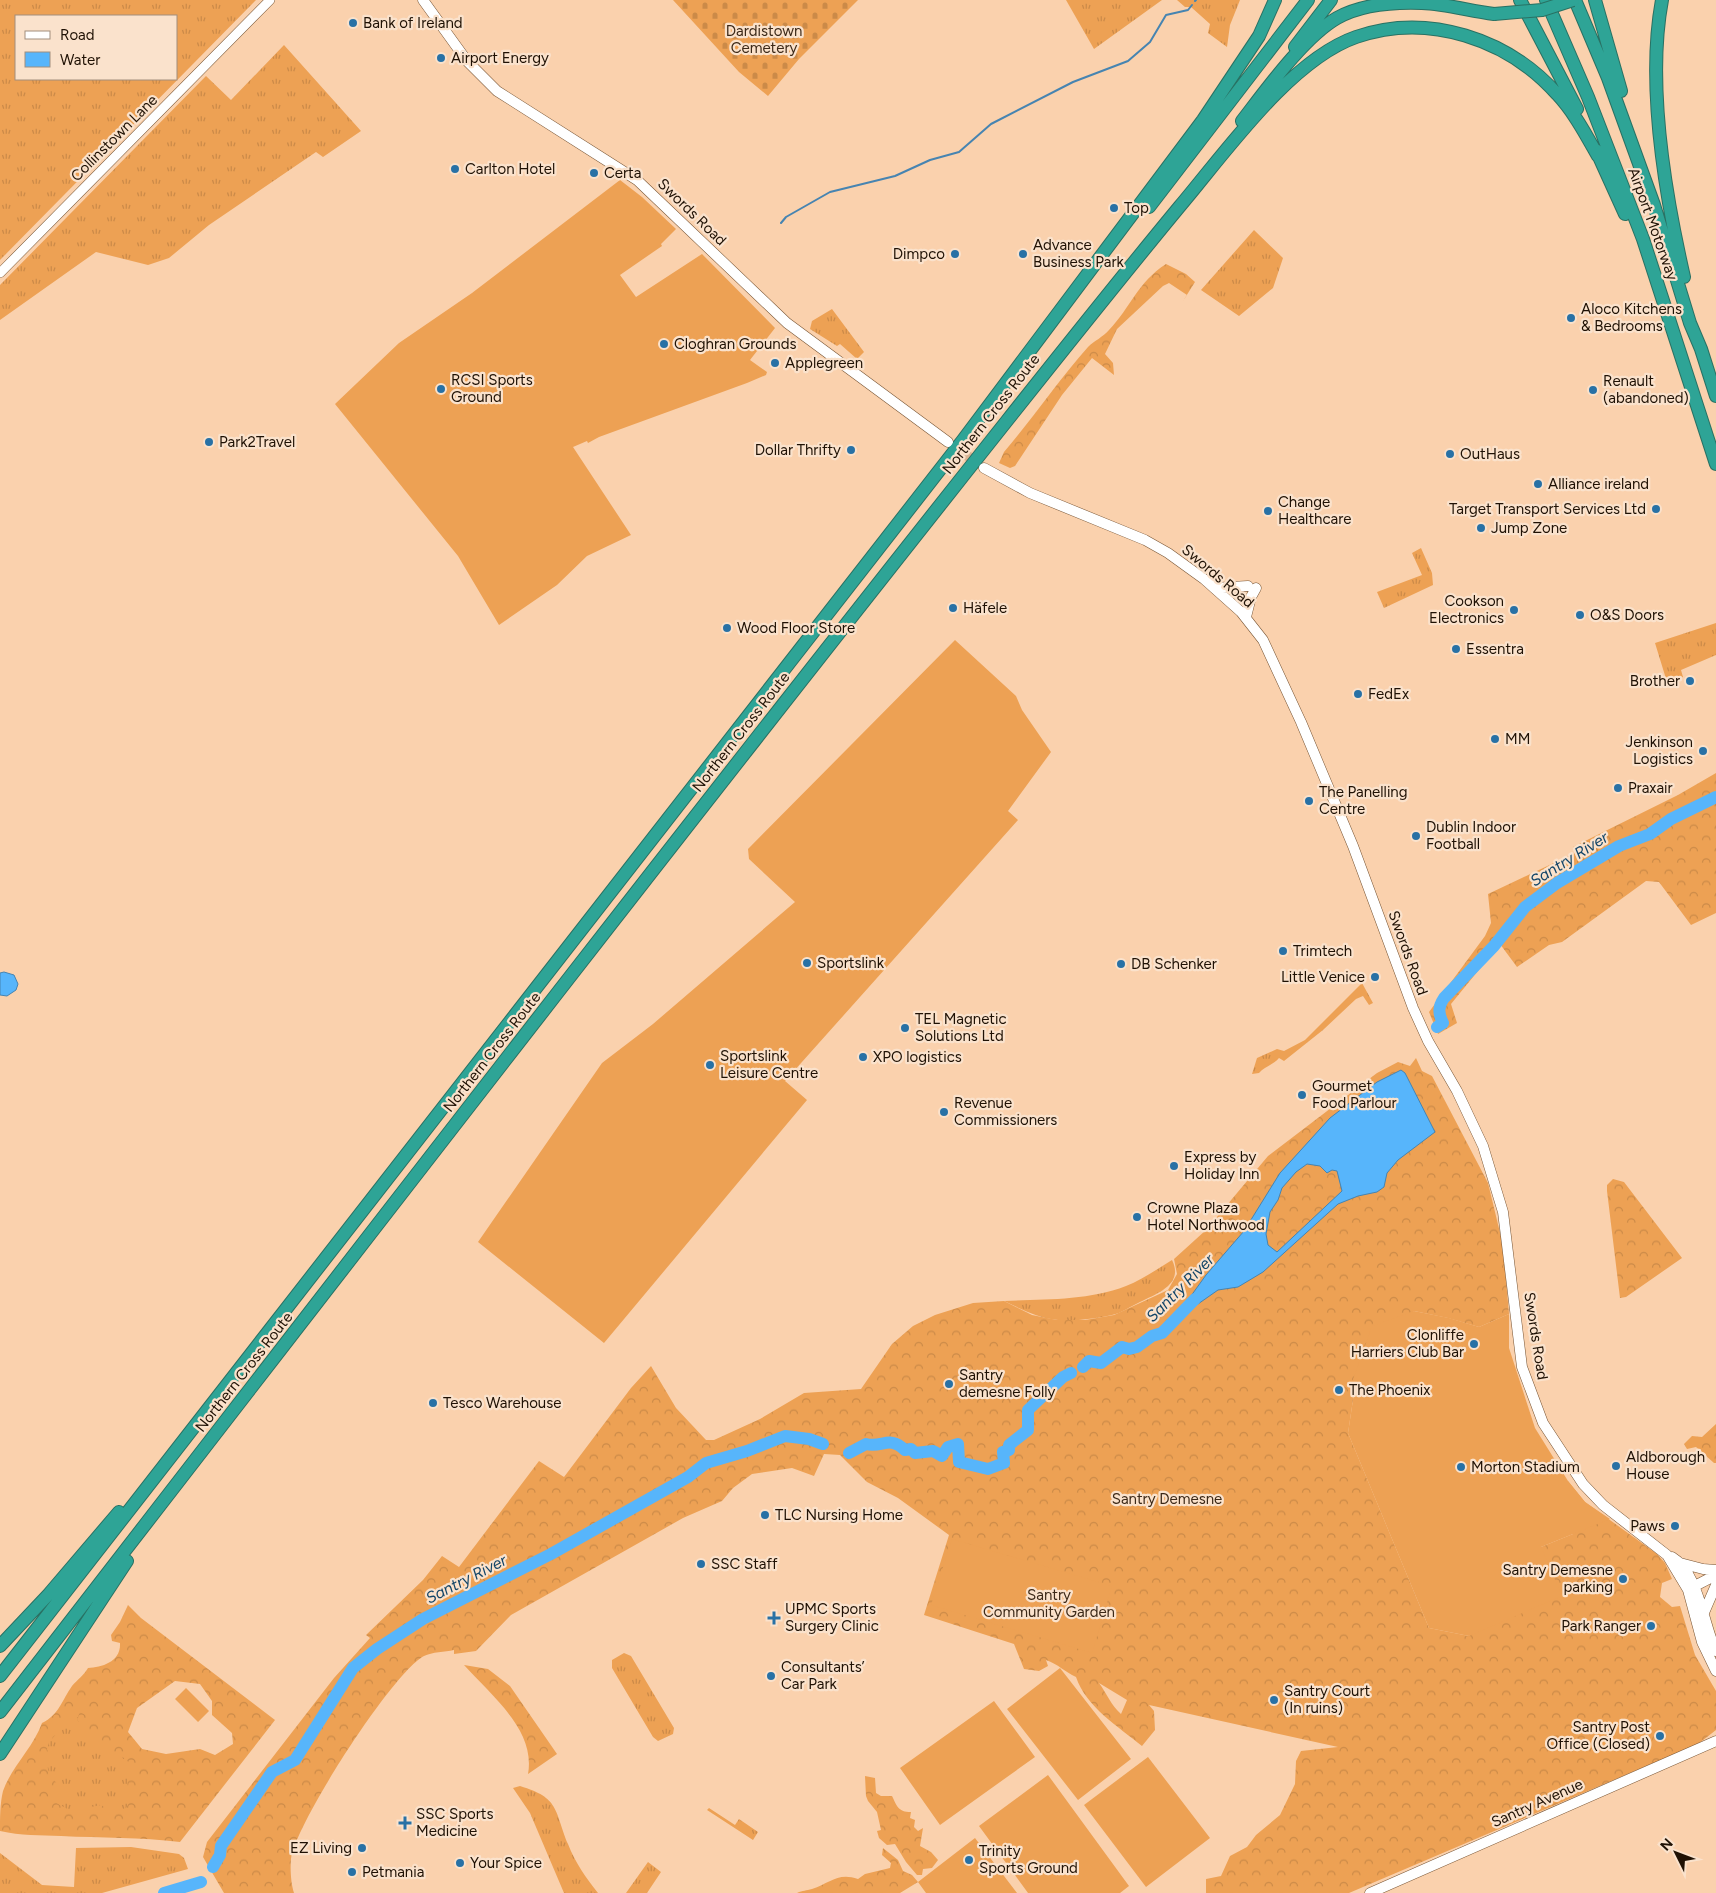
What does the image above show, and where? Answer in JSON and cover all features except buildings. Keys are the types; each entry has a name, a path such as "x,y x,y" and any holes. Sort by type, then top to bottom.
{"highway":[{"path":"1245,57 1268,0"},
{"path":"963,440 1203,120 1259,36 1275,0"},
{"path":"963,440 1168,184 1308,0"},
{"path":"1100,303 1256,102 1331,0"},
{"path":"1520,0 1588,132 1645,257 1672,327"},
{"name":"Airport Motorway","path":"1546,0 1622,184 1672,327 1716,464"},
{"path":"1256,102 1302,48 1338,18 1381,4 1443,5 1494,14 1542,10 1574,0"},
{"name":"Airport Motorway","path":"1574,0 1608,78 1654,205 1690,323 1701,349 1716,396"},
{"path":"1595,0 1609,55 1641,152 1654,205"},
{"path":"1662,0 1656,62 1660,136 1668,206 1691,306 1700,336 1701,349"},
{"name":"Northern Cross Route","path":"0,1712 617,917 1100,303 1272,98 1316,57 1357,36 1388,29 1438,29 1459,32 1498,47 1536,72 1563,100 1598,156"},
{"name":"Northern Cross Route","path":"0,1676 963,440"},
{"path":"0,1646 49,1594 215,1400"},
{"path":"1,1752 181,1479"}],"main road":[{"name":"Swords Road","path":"423,0 467,61 497,91 637,180 787,323 948,442"},
{"name":"Swords Road","path":"984,468 1035,495 1145,540 1186,565 1246,618 1263,640 1282,678 1353,846 1413,1008 1428,1041 1457,1090 1483,1146 1503,1212 1522,1367 1543,1423 1583,1484 1603,1505 1680,1563 1716,1650"},
{"path":"1214,588 1252,587 1246,618"},
{"name":"Swords Road","path":"1667,1555 1691,1588 1702,1642 1716,1671"},
{"path":"1680,1563 1716,1570"},
{"path":"1691,1588 1716,1575"},
{"path":"1703,1615 1716,1584"},
{"name":"Santry Avenue","path":"1370,1893 1714,1741"}],"street":[{"name":"Collinstown Lane","path":"0,273 270,0"}],"green space":[{"path":"0,0 256,0 178,79 178,15 15,15 15,80 177,80 0,260"},
{"name":"Dardistown Cemetery","path":"673,0 858,0 799,59 768,96 739,72"},
{"path":"1066,0 1162,0 1094,49"},
{"path":"1177,0 1240,0 1230,25 1227,47 1208,33 1210,24 1191,7 1185,7"},
{"path":"284,45 361,131 323,157 316,152 209,225 169,258 148,265 96,252 0,320 0,285 206,76 231,100"},
{"name":"RCSI Sports Ground","path":"620,180 642,197 676,229 661,244 662,246 620,275 636,297 702,254 775,328 750,360 767,372 766,375 747,383 573,447 631,535 587,556 557,585 499,625 458,556 335,404 399,343 472,293"},
{"path":"1254,230 1283,258 1273,288 1239,316 1201,290"},
{"path":"1166,264 1186,274 1195,282 1187,295 1169,283 1163,286 1117,329 1105,354 1113,363 1114,375 1092,358 1062,395 1015,466 1010,468 999,463 1004,452 1077,360 1088,347 1109,330 1141,287 1156,271"},
{"path":"832,309 864,352 857,359 840,344 837,346 810,329 812,321"},
{"path":"1421,548 1432,573 1433,585 1384,608 1377,592 1422,575 1412,553"},
{"path":"1716,623 1716,655 1681,670 1683,677 1667,682 1655,643"},
{"name":"Sportslink","path":"955,640 1016,696 1022,710 1051,752 1008,811 1018,820 785,1081 807,1100 604,1343 478,1242 602,1063 653,1024 795,902 749,859 748,849"},
{"path":"1716,773 1716,913 1691,925 1659,882 1646,881 1562,942 1549,945 1517,967 1500,944 1451,1004 1457,1023 1438,1034 1429,1012 1485,936 1491,923 1488,894 1575,853 1573,847 1678,795"},
{"path":"1362,983 1373,1003 1369,1005 1363,996 1356,999 1323,1030 1284,1061 1279,1058 1259,1073 1252,1074 1257,1058 1277,1049 1284,1051 1305,1040"},
{"name":"Santry Demesne","path":"1416,1058 1422,1071 1432,1076 1488,1183 1503,1245 1509,1314 1479,1327 1414,1311 1354,1393 1348,1433 1429,1628 1469,1636 1541,1547 1573,1534 1568,1481 1585,1502 1657,1554 1665,1563 1672,1579 1662,1583 1660,1597 1672,1607 1680,1606 1695,1655 1716,1691 1716,1730 1698,1744 1349,1893 1206,1893 1206,1879 1221,1876 1230,1856 1247,1847 1256,1835 1280,1815 1295,1784 1296,1761 1301,1751 1338,1747 1149,1705 1154,1711 1155,1730 1142,1746 1104,1716 1087,1698 1076,1677 1058,1666 1046,1660 1048,1666 1039,1671 1024,1669 1014,1644 924,1615 949,1535 898,1498 867,1482 840,1455 824,1454 814,1476 792,1468 752,1474 733,1488 722,1501 683,1518 511,1615 476,1651 454,1654 454,1650 424,1656 410,1668 369,1718 347,1750 309,1815 291,1859 294,1893 224,1893 203,1857 207,1842 334,1678 370,1638 366,1635 423,1580 442,1556 459,1567 539,1461 564,1477 631,1388 651,1366 676,1408 706,1440 714,1440 760,1419 804,1393 861,1389 892,1344 913,1326 935,1315 973,1303 1004,1301 1032,1315 1057,1320 1085,1320 1114,1315 1168,1290 1177,1274 1174,1259 1206,1230 1268,1156 1377,1073 1398,1062 1410,1066","holes":["1099,1683 1127,1700 1121,1714"]},
{"path":"1613,1179 1624,1182 1682,1258 1626,1297 1620,1298 1607,1191 1607,1185"},
{"path":"1172,1260 1175,1275 1167,1287 1112,1315 1099,1318 1058,1320 1037,1315 1004,1301 1081,1297 1111,1291 1138,1281"},
{"name":"Morton Stadium","path":"1414,1311 1449,1318 1479,1327 1509,1314 1509,1348 1535,1428 1568,1481 1585,1502 1610,1519 1541,1547 1562,1596 1469,1636 1429,1628 1348,1433 1354,1393 1350,1388 1372,1326"},
{"path":"1716,1424 1716,1463 1714,1463 1696,1447 1687,1449 1684,1444 1692,1436 1702,1437"},
{"name":"Santry Community Garden","path":"952,1539 1112,1586 1092,1653 931,1605"},
{"path":"128,1605 141,1618 275,1720 180,1842 136,1838 31,1835 0,1831 3,1791 12,1773 33,1741 42,1723 52,1716 72,1686 88,1668 105,1665 117,1655 120,1643 112,1641 111,1635","holes":["175,1681 200,1684 212,1701 212,1715 232,1733 233,1744 215,1755 200,1749 166,1754 142,1749 128,1732 137,1708","87,1699 88,1716 80,1712 77,1719 104,1747 126,1759 135,1772 127,1773 128,1795 131,1799 126,1808 113,1812 101,1805 71,1811 51,1800 62,1793 48,1771 49,1761 53,1756 47,1750 49,1742 60,1730 61,1726 71,1719 80,1700"]},
{"path":"624,1653 631,1656 674,1728 673,1734 658,1741 653,1737 612,1668 612,1660"},
{"path":"464,1665 488,1669 510,1686 557,1754 528,1774 529,1758 518,1728 498,1701"},
{"path":"1060,1668 1131,1759 1078,1800 1007,1709"},
{"path":"186,1688 209,1711 198,1722 175,1699"},
{"path":"86,1694 126,1755 140,1772 132,1816 61,1819 51,1804 39,1744 78,1695"},
{"path":"994,1701 1035,1757 940,1825 900,1768"},
{"path":"1148,1757 1210,1838 1146,1887 1084,1805"},
{"path":"1048,1775 1129,1886 1120,1893 1028,1893 979,1826"},
{"path":"865,1776 875,1778 876,1793 881,1796 892,1796 901,1810 911,1812 910,1818 915,1820 914,1827 918,1831 923,1828 920,1846 931,1852 938,1860 932,1868 923,1869 922,1875 917,1875 895,1844 887,1845 879,1838 877,1831 881,1830 877,1812 866,1796"},
{"path":"520,1786 542,1795 554,1807 574,1857 598,1893 564,1893 530,1813 513,1788"},
{"path":"709,1808 735,1825 739,1819 758,1832 753,1840 707,1810"},
{"name":"Trinity Sports Ground","path":"975,1838 1017,1893 926,1893 918,1882"},
{"path":"131,1847 179,1854 184,1858 188,1869 102,1893 0,1893 0,1853 42,1885 74,1887 76,1848"},
{"path":"883,1848 898,1860 903,1871 912,1875 918,1882 900,1893 797,1893 812,1889 834,1879 851,1877 858,1879 865,1874 890,1868 891,1863 882,1855"},
{"path":"648,1862 661,1872 647,1893 626,1893"}],"water":[{"path":"4,972 14,975 18,984 16,990 7,996 0,995 0,973"},
{"path":"1401,1070 1405,1073 1435,1132 1398,1160 1387,1173 1384,1187 1377,1192 1358,1196 1338,1204 1263,1272 1238,1287 1218,1290 1188,1311 1184,1311 1183,1307 1206,1275 1244,1231 1280,1173 1330,1118 1377,1082","holes":["1307,1164 1320,1166 1327,1173 1332,1170 1337,1171 1342,1191 1277,1252 1268,1245 1266,1234 1270,1212 1278,1200 1282,1188 1296,1172"]}],"waterway":[{"path":"781,223 786,217 830,192 895,176 930,160 959,152 991,124 1073,82 1128,61 1150,42 1166,15 1188,10 1192,5"},
{"name":"Santry River","path":"1437,1027 1443,1023 1439,1010 1444,998 1494,946 1525,907 1557,883 1619,846 1650,834 1671,819 1716,797"},
{"name":"Santry River","path":"1083,1367 1089,1361 1101,1363 1122,1347 1129,1349 1137,1347 1152,1336 1162,1333 1195,1299"},
{"name":"Santry River","path":"849,1453 866,1444 895,1443 905,1450 911,1449 915,1453 933,1451 942,1456 948,1447 958,1444 959,1462 988,1469 1004,1463 1003,1452 1009,1450 1009,1445 1028,1430 1028,1410 1063,1377 1071,1373"},
{"name":"Santry River","path":"213,1867 220,1855 221,1846 272,1772 295,1760 353,1668 377,1649 423,1619 551,1554 688,1477 706,1463 747,1451 785,1436 809,1439 823,1444"},
{"name":"Santry River","path":"164,1893 201,1882"}],"tunnel":[{"path":"951,444 980,465"}],"place":[{"name":"Bank of Ireland","path":"353,23"},
{"name":"Airport Energy","path":"441,58"},
{"name":"Carlton Hotel","path":"455,169"},
{"name":"Certa","path":"594,173"},
{"name":"Top","path":"1114,208"},
{"name":"Dimpco","path":"955,254"},
{"name":"Advance Business Park","path":"1023,254"},
{"name":"Aloco Kitchens & Bedrooms","path":"1571,318"},
{"name":"Cloghran Grounds","path":"664,344"},
{"name":"Applegreen","path":"775,363"},
{"name":"RCSI Sports Ground","path":"441,389"},
{"name":"Renault (abandoned)","path":"1593,390"},
{"name":"Park2Travel","path":"209,442"},
{"name":"Dollar Thrifty","path":"851,450"},
{"name":"OutHaus","path":"1450,454"},
{"name":"Alliance ireland","path":"1538,484"},
{"name":"Target Transport Services Ltd","path":"1656,509"},
{"name":"Change Healthcare","path":"1268,511"},
{"name":"Jump Zone","path":"1481,528"},
{"name":"Häfele","path":"953,608"},
{"name":"Cookson Electronics","path":"1514,610"},
{"name":"O&S Doors","path":"1580,615"},
{"name":"Wood Floor Store","path":"727,628"},
{"name":"Essentra","path":"1456,649"},
{"name":"Brother","path":"1690,681"},
{"name":"FedEx","path":"1358,694"},
{"name":"MM","path":"1495,739"},
{"name":"Jenkinson Logistics","path":"1703,751"},
{"name":"Praxair","path":"1618,788"},
{"name":"The Panelling Centre","path":"1309,801"},
{"name":"Dublin Indoor Football","path":"1416,836"},
{"name":"Trimtech","path":"1283,951"},
{"name":"Sportslink","path":"807,963"},
{"name":"DB Schenker","path":"1121,964"},
{"name":"Little Venice","path":"1375,977"},
{"name":"TEL Magnetic Solutions Ltd","path":"905,1028"},
{"name":"XPO logistics","path":"863,1057"},
{"name":"Sportslink Leisure Centre","path":"710,1065"},
{"name":"Gourmet Food Parlour","path":"1302,1095"},
{"name":"Revenue Commissioners","path":"944,1112"},
{"name":"Express by Holiday Inn","path":"1174,1166"},
{"name":"Crowne Plaza Hotel Northwood","path":"1137,1217"},
{"name":"Clonliffe Harriers Club Bar","path":"1474,1344"},
{"name":"Santry demesne Folly","path":"949,1384"},
{"name":"The Phoenix","path":"1339,1390"},
{"name":"Tesco Warehouse","path":"433,1403"},
{"name":"Aldborough House","path":"1616,1466"},
{"name":"Morton Stadium","path":"1461,1467"},
{"name":"TLC Nursing Home","path":"765,1515"},
{"name":"Paws","path":"1675,1526"},
{"name":"SSC Staff","path":"701,1564"},
{"name":"Santry Demesne parking","path":"1623,1579"},
{"name":"UPMC Sports Surgery Clinic","path":"774,1618"},
{"name":"Park Ranger","path":"1651,1626"},
{"name":"Consultants’ Car Park","path":"771,1676"},
{"name":"Santry Court (In ruins)","path":"1274,1700"},
{"name":"Santry Post Office (Closed)","path":"1660,1736"},
{"name":"SSC Sports Medicine","path":"405,1823"},
{"name":"EZ Living","path":"362,1848"},
{"name":"Trinity Sports Ground","path":"969,1860"},
{"name":"Your Spice","path":"460,1863"},
{"name":"Petmania","path":"352,1872"}]}
